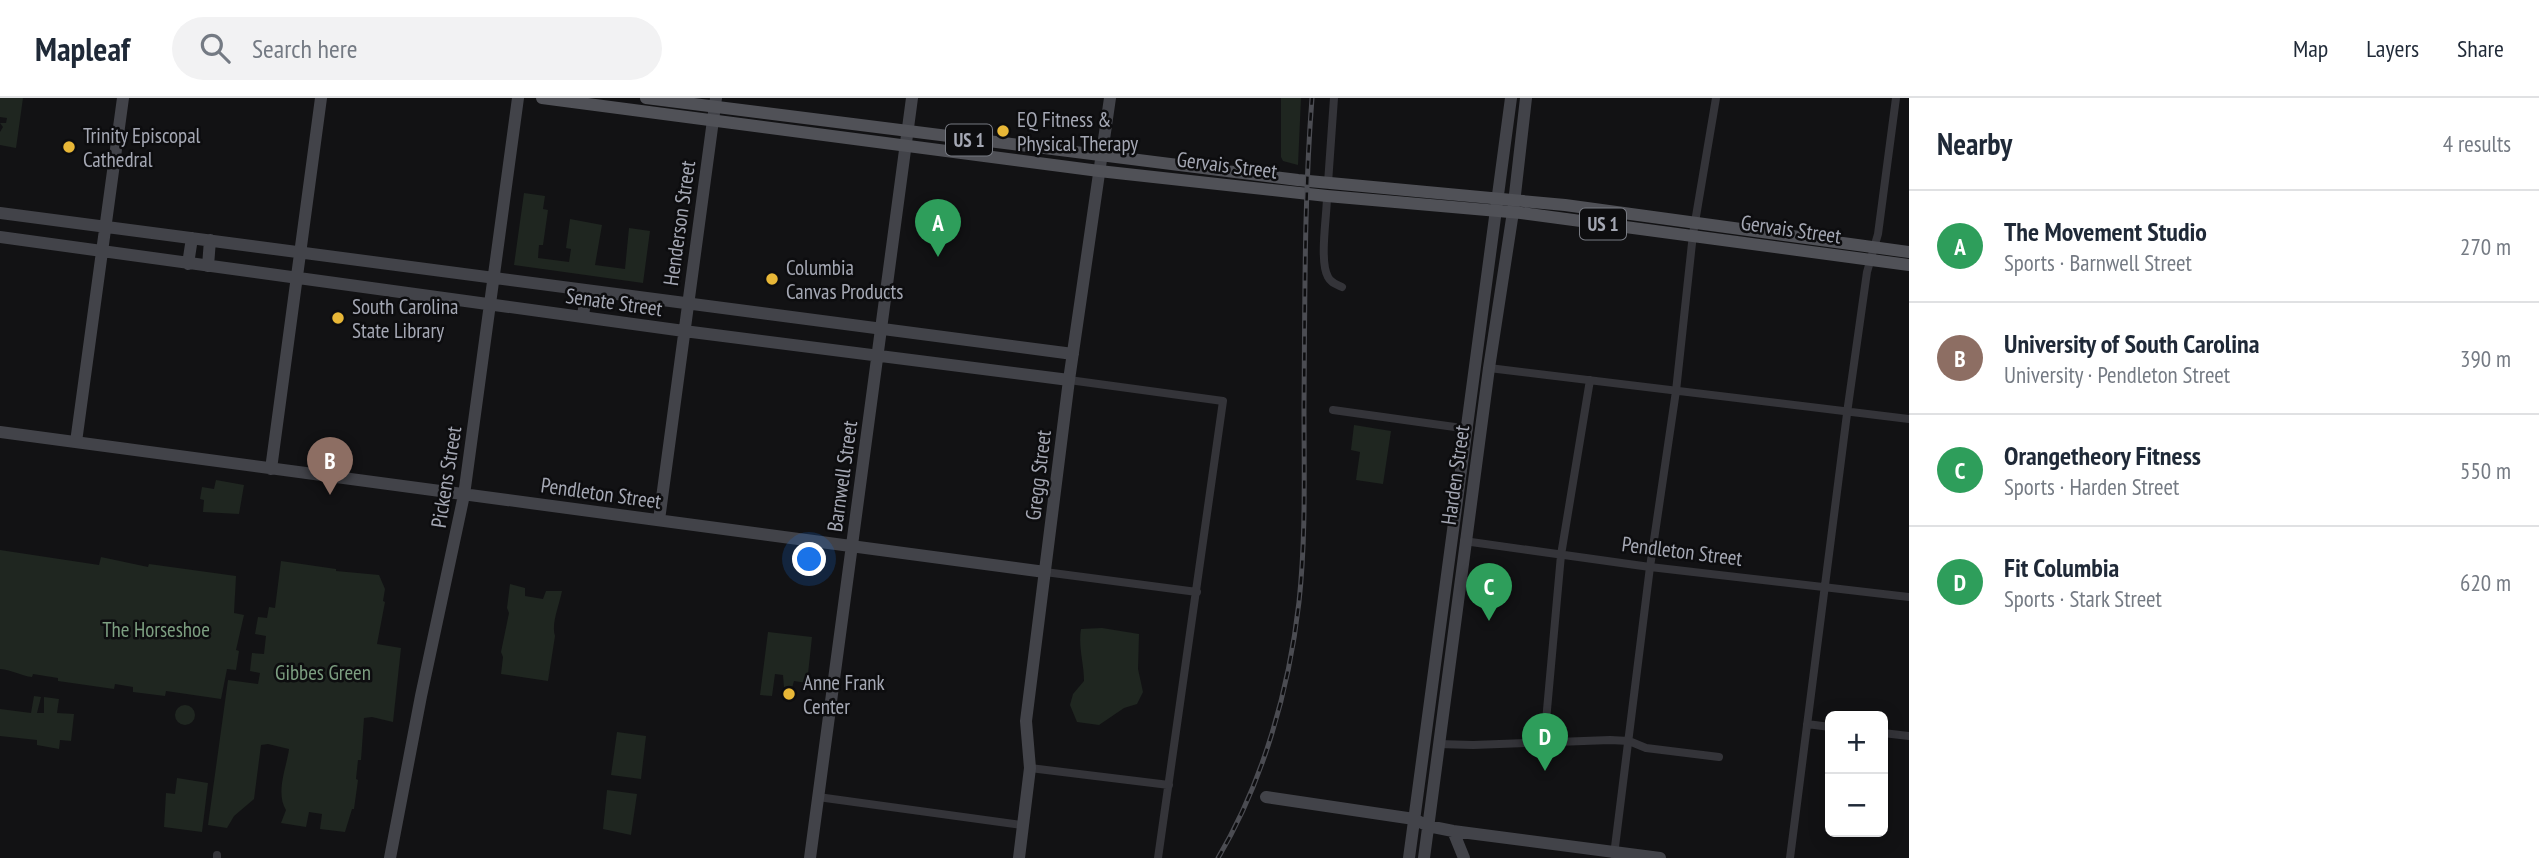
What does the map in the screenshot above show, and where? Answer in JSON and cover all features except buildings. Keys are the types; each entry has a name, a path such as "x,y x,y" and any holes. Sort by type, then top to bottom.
{"main road":[{"name":"Gervais Street","path":"542,98 1099,171 1513,206 1909,252"},
{"name":"Gervais Street","path":"646,98 715,102 907,132 1327,190"},
{"name":"Gervais Street","path":"1694,229 1909,265"}],"street":[{"path":"76,442 123,98"},
{"path":"271,469 321,98"},
{"name":"Pickens Street","path":"390,858 464,495 518,98"},
{"name":"Barnwell Street","path":"810,858 912,98"},
{"name":"Gregg Street","path":"1018,858 1030,768 1026,721 1069,380 1110,98"},
{"path":"1334,98 1325,262 1327,276 1332,283 1342,287"},
{"name":"Harden Street","path":"1409,858 1511,98"},
{"name":"Harden Street","path":"1424,858 1526,98"},
{"path":"1614,855 1694,229 1716,98"},
{"path":"1790,858 1847,412 1869,260 1878,234 1896,98"},
{"name":"Henderson Street","path":"659,520 715,102"},
{"name":"Senate Street","path":"0,213 1073,354"},
{"name":"Senate Street","path":"0,237 102,253 1223,401 1197,592"},
{"path":"188,264 192,238"},
{"path":"208,266 210,240"},
{"path":"583,317 586,291"},
{"path":"778,343 781,317"},
{"path":"1489,369 1909,419"},
{"path":"1544,743 1561,555 1590,380"},
{"path":"1334,410 1480,430"},
{"name":"Pendleton Street","path":"0,432 1197,592"},
{"name":"Pendleton Street","path":"1452,535 1465,541 1561,555 1909,597"},
{"path":"1158,858 1197,592"},
{"path":"1807,724 1825,726"},
{"path":"1888,734 1909,736"},
{"path":"1438,744 1629,741 1646,748 1719,757"},
{"path":"1030,768 1169,785"},
{"path":"818,797 1022,825"},
{"path":"1266,797 1414,819 1428,826 1453,831 1614,855 1660,858"},
{"path":"1453,831 1464,858"}],"green space":[{"path":"0,98 23,98 16,148 0,145 0,132 3,127 0,123 6,123 7,118 0,117"},
{"path":"1281,98 1301,98 1298,165 1283,161 1281,157"},
{"path":"524,193 545,196 543,209 548,210 543,245 539,245 538,258 569,262 571,249 566,248 570,219 602,225 595,265 625,269 629,228 650,231 643,283 514,265"},
{"path":"1354,425 1391,431 1383,484 1356,480 1360,452 1351,450"},
{"path":"216,480 244,485 239,514 203,512 204,500 200,499 202,487 214,489"},
{"name":"The Horseshoe","path":"0,550 99,565 101,557 148,567 149,564 236,576 234,613 244,615 236,650 239,651 236,670 227,669 221,699 166,691 165,696 133,692 133,687 115,684 114,689 58,681 58,678 33,674 32,677 0,669"},
{"name":"Gibbes Green","path":"281,561 336,571 379,575 385,589 385,602 377,644 401,648 393,722 364,718 354,809 345,832 320,829 322,814 309,812 306,827 281,823 286,810 282,788 289,749 268,744 261,745 254,799 234,816 227,828 208,825 228,680 258,684 260,673 250,671 252,653 264,654 266,636 255,634 258,617 267,618 269,607 275,608"},
{"path":"510,584 525,588 525,596 543,599 546,591 562,591 555,620 548,681 501,674 501,652 509,613 507,608"},
{"path":"1102,628 1139,634 1138,669 1143,692 1137,704 1124,708 1099,725 1077,722 1070,705 1073,694 1084,681 1081,629"},
{"path":"768,632 812,637 807,683 794,681 792,688 784,687 783,675 775,674 772,696 760,695"},
{"path":"34,696 41,697 37,713 44,713 44,697 59,699 57,713 74,714 71,741 60,740 59,749 37,745 37,740 0,736 0,709 31,713"},
{"path":"181,705 189,705 195,715 189,725 181,725 175,719 175,711"},
{"path":"617,732 646,736 641,779 611,775"},
{"path":"177,778 208,783 202,832 164,827 166,793 175,794"},
{"path":"607,790 637,794 631,835 603,829"}],"railway":[{"path":"1218,858 1248,798 1272,734 1288,668 1299,602 1304,504 1306,213 1312,98"}],"place":[{"name":"EQ Fitness & Physical Therapy","path":"1003,131"},
{"name":"Trinity Episcopal Cathedral","path":"69,147"},
{"name":"The Movement Studio","path":"938,257"},
{"name":"Columbia Canvas Products","path":"772,279"},
{"name":"South Carolina State Library","path":"338,318"},
{"name":"University of South Carolina","path":"330,495"},
{"name":"Orangetheory Fitness","path":"1489,621"},
{"name":"Anne Frank Center","path":"789,694"},
{"name":"Fit Columbia","path":"1545,771"}]}
